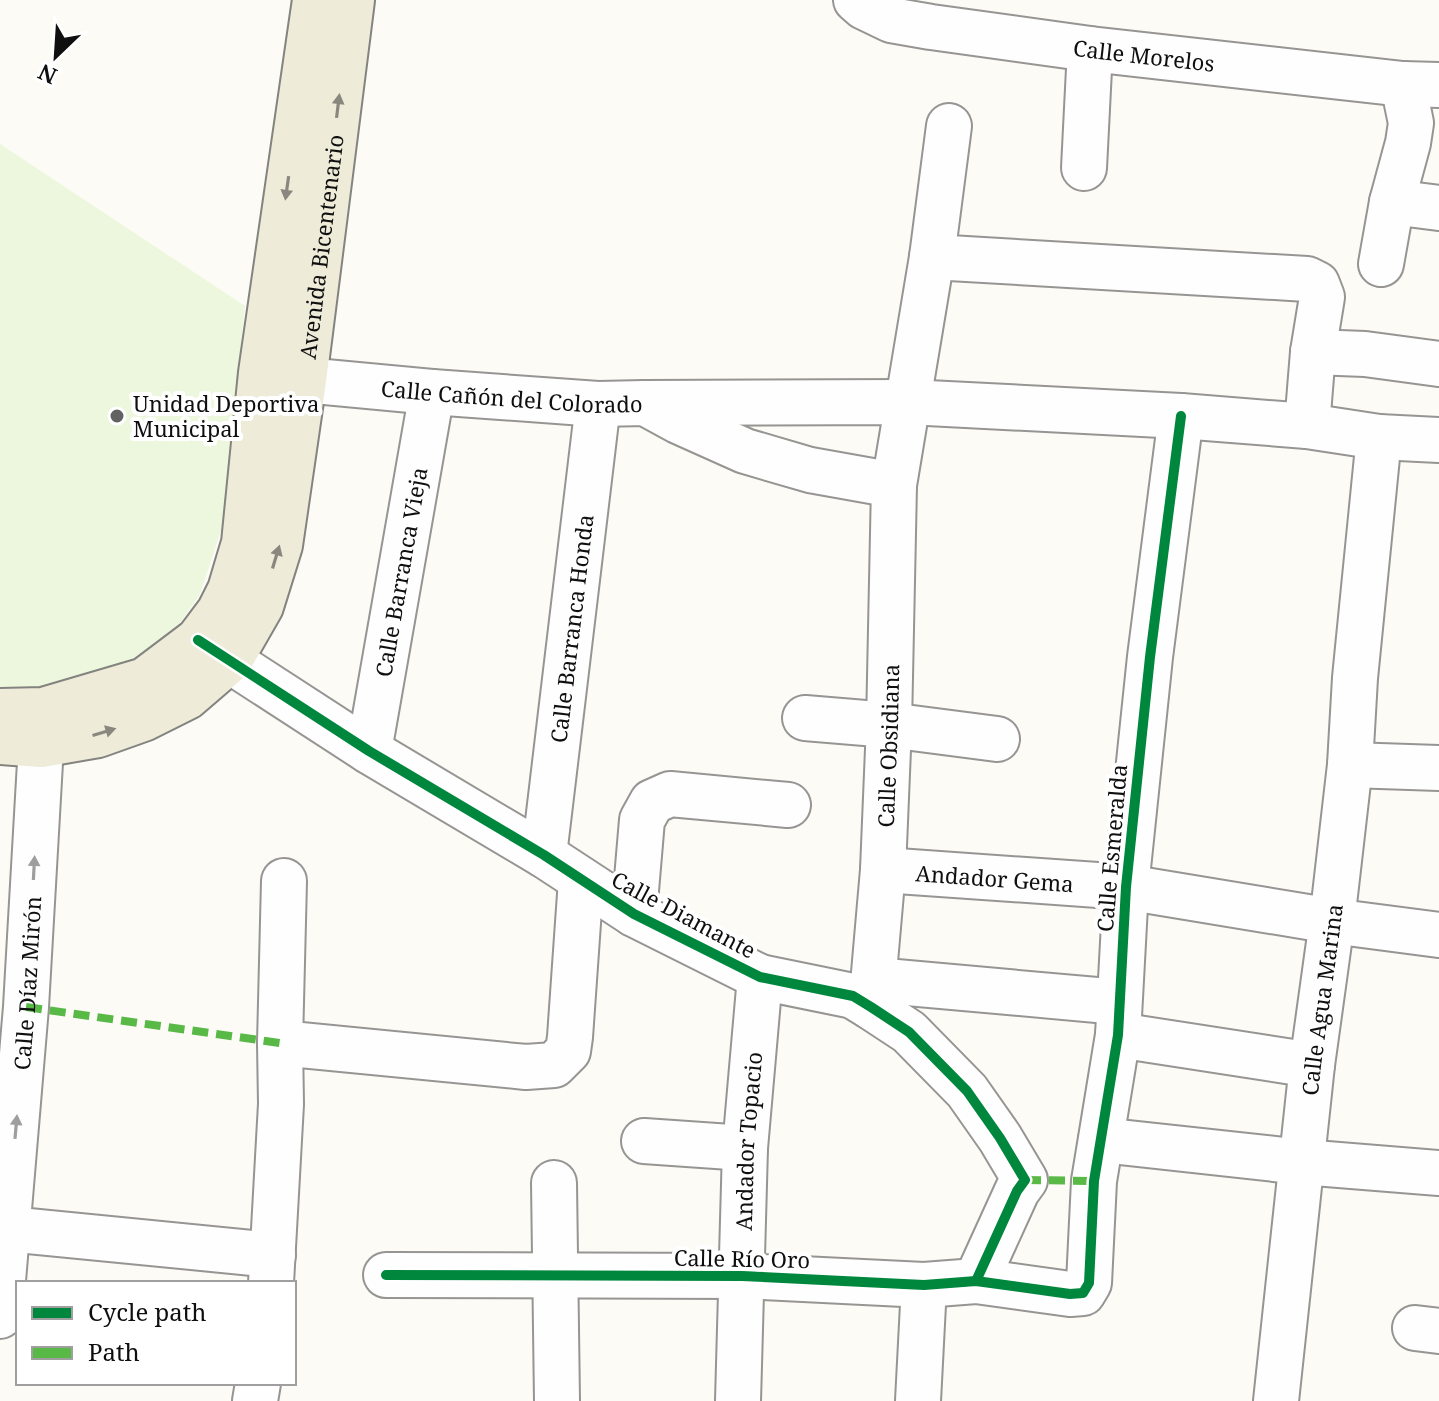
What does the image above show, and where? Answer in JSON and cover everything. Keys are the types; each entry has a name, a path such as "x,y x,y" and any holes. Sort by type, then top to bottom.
{"main road":[{"name":"Avenida Bicentenario","path":"214,650 219,612 230,590 244,543 261,373 315,0"},
{"name":"Avenida Bicentenario","path":"20,744 98,735 143,719 187,697 214,650 261,606 280,545 352,0"},
{"name":"Avenida Bicentenario","path":"0,711 43,710 145,680 214,650"}],"street":[{"name":"Calle Morelos","path":"856,0 891,20 931,27 1090,49 1421,85"},
{"path":"1084,168 1090,49"},
{"path":"1381,264 1392,202 1421,85"},
{"path":"894,485 932,257 949,126"},
{"path":"1392,202 1439,208"},
{"path":"932,257 1307,279 1317,284 1322,297 1313,352 1307,426"},
{"path":"1313,352 1365,354 1439,364"},
{"name":"Calle Cañón del Colorado","path":"261,373 432,392 598,404 645,403 745,451 810,470 894,485"},
{"name":"Calle Barranca Vieja","path":"369,751 432,392"},
{"path":"645,403 908,402 1181,416 1307,426 1379,437 1439,440"},
{"name":"Calle Barranca Honda","path":"544,855 598,404"},
{"name":"Calle Esmeralda","path":"1089,1283 1094,1181 1119,1018 1126,887 1150,657 1181,416"},
{"name":"Calle Agua Marina","path":"1276,1401 1312,1065 1350,765 1355,678 1379,437"},
{"name":"Calle Obsidiana","path":"872,993 883,870 894,485"},
{"name":"Calle Diamante","path":"214,650 369,751 544,855 634,914 760,977 853,996 872,993 1119,1018 1312,1065"},
{"path":"805,718 997,739"},
{"name":"Calle Díaz Mirón","path":"0,1316 26,1007 20,744"},
{"path":"1350,765 1439,768"},
{"path":"634,914 642,820 652,802 670,794 788,805"},
{"name":"Andador Gema","path":"883,870 1126,887 1439,935"},
{"path":"280,1043 526,1067 554,1065 568,1051 581,880"},
{"path":"8,1229 272,1269 281,1104 284,881"},
{"name":"Andador Topacio","path":"738,1401 745,1148 760,977"},
{"name":"Calle Diamante","path":"872,993 967,1091 1025,1180 976,1281"},
{"path":"1101,1140 1439,1173"},
{"path":"644,1141 745,1148"},
{"path":"554,1183 557,1401"},
{"name":"Calle Río Oro","path":"386,1275 742,1276 924,1285 976,1281 1070,1294 1083,1293 1089,1283"},
{"path":"918,1401 924,1285"}],"green space":[{"name":"Unidad Deportiva Municipal","path":"0,144 245,306 222,527 200,594 165,645 133,668 64,687 0,691"}],"marked path":[{"path":"26,1007 280,1043"},
{"path":"1025,1180 1094,1181"}],"cycle path":[{"path":"386,1275 742,1276 924,1285 976,1281 1070,1294 1083,1293 1089,1283 1094,1181 1118,1035 1126,887 1150,657 1181,416"},
{"path":"198,640 369,751 544,855 634,914 760,977 853,996 909,1032 967,1091 1025,1180 976,1281"}],"place":[{"name":"Unidad Deportiva Municipal","path":"117,416"}]}
